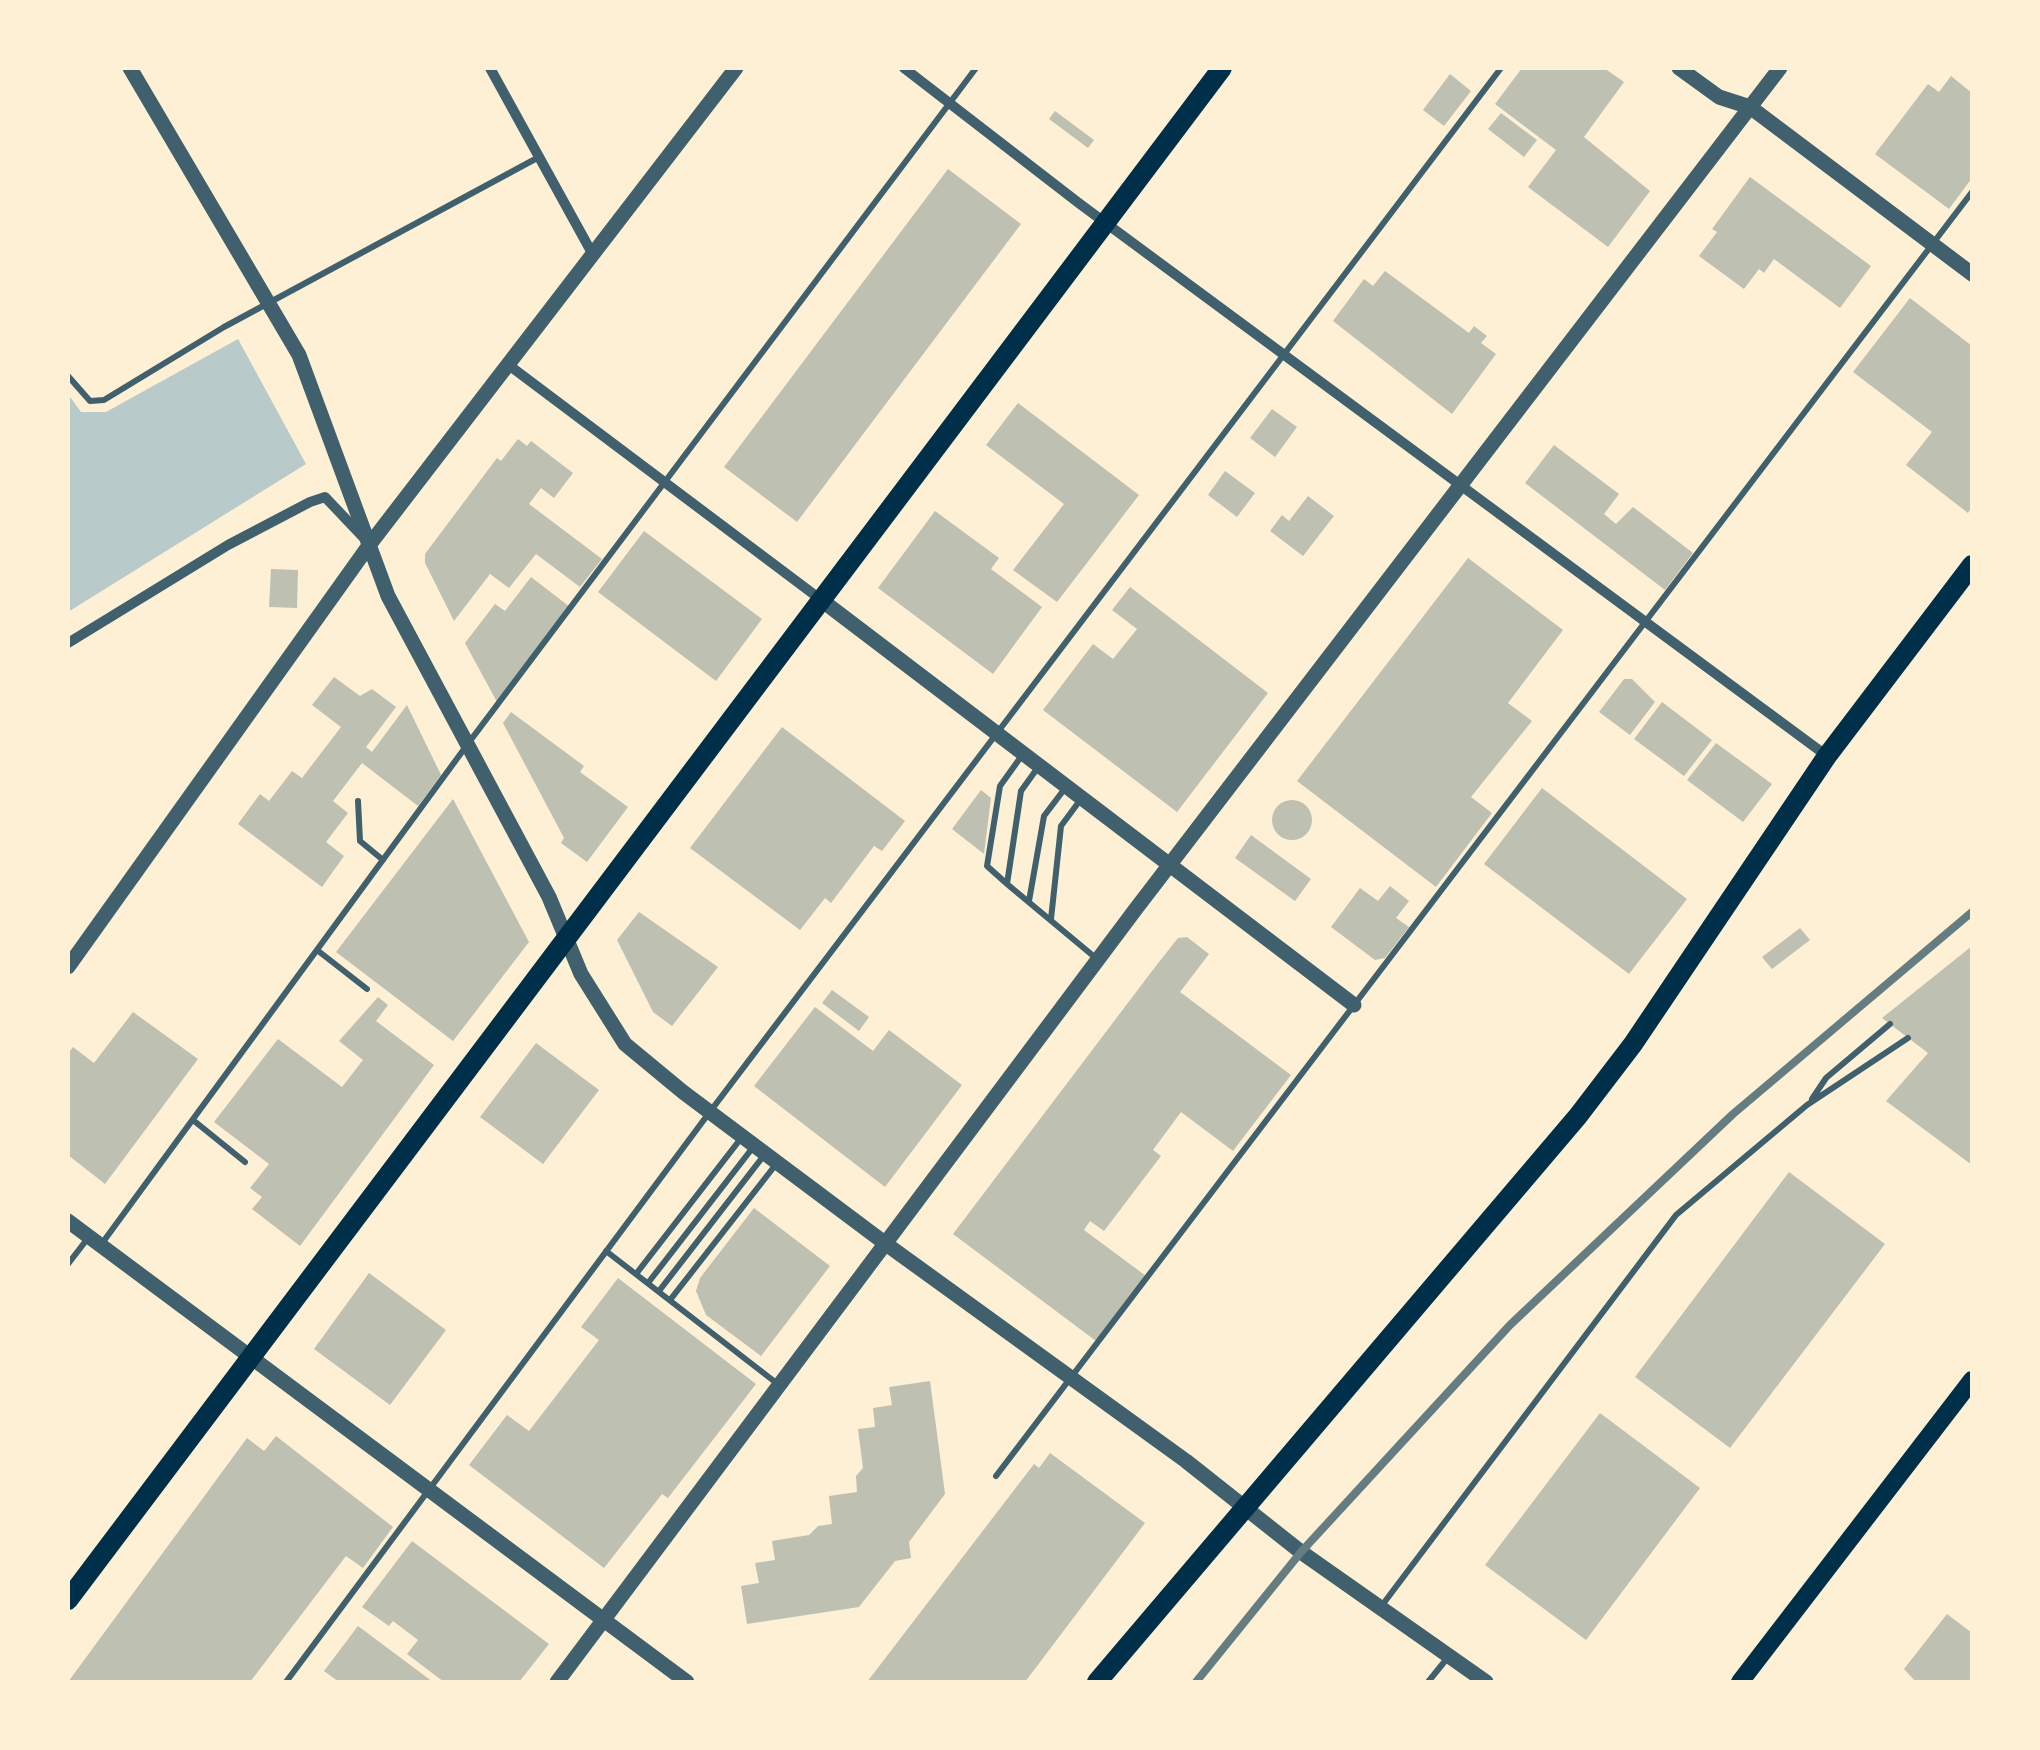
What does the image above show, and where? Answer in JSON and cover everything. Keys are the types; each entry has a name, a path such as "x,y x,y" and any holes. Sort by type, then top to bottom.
{"main road":[{"path":"68,1600 1222,68"},
{"path":"1097,1682 1578,1116 1634,1044 1827,756 1972,564"},
{"path":"1740,1682 1966,1400 1972,1380"}],"street":[{"path":"130,68 270,302 316,395 388,596 542,882 581,974 625,1044 709,1113 1380,1609 1486,1682"},
{"path":"490,68 592,254"},
{"path":"68,967 370,544 736,68"},
{"path":"904,68 1105,222 1827,756"},
{"path":"1680,68 1719,97 1750,106 1972,274"},
{"path":"557,1682 1098,960 1780,68"},
{"path":"510,366 1354,1005"},
{"path":"68,644 270,521 326,497 370,544"},
{"path":"68,1222 687,1682"}],"lane":[{"path":"68,1264 95,1241 192,1120 467,745 976,68"},
{"path":"286,1682 709,1113 1501,68"},
{"path":"68,376 90,401 104,400 270,302 539,158"},
{"path":"996,1476 1073,1380 1972,192"},
{"path":"1023,754 1000,786 987,866 1098,960"},
{"path":"1007,884 1021,791 1039,766"},
{"path":"1028,902 1044,816 1066,787"},
{"path":"1051,921 1061,826 1082,799"},
{"path":"358,801 360,841 383,860"},
{"path":"317,950 367,989"},
{"path":"1807,1106 1826,1078 1890,1024"},
{"path":"1380,1609 1676,1215 1807,1106 1908,1038"},
{"path":"192,1120 245,1162"},
{"path":"636,1274 760,1150"},
{"path":"648,1283 760,1150"},
{"path":"659,1291 760,1150"},
{"path":"670,1300 760,1150"},
{"path":"606,1252 780,1386"},
{"path":"1428,1682 1449,1656"}],"shaded area":[{"path":"238,339 306,464 68,612 68,394 81,412 106,412"}],"building":[{"path":"1522,68 1604,68 1624,82 1584,137 1650,191 1608,247 1528,187 1556,150 1495,104"},
{"path":"1450,74 1471,91 1444,126 1423,110"},
{"path":"1951,76 1972,93 1972,178 1949,209 1875,154 1928,84 1939,92"},
{"path":"1055,111 1094,140 1088,148 1049,119"},
{"path":"1501,113 1537,140 1524,157 1488,129"},
{"path":"948,169 1021,224 797,522 724,467"},
{"path":"1750,177 1871,266 1840,308 1774,259 1764,273 1759,269 1744,289 1699,256 1717,232 1712,229"},
{"path":"1385,271 1469,333 1474,326 1487,336 1481,343 1496,354 1452,414 1333,321 1364,279 1373,286"},
{"path":"1910,298 1972,346 1972,507 1968,513 1906,465 1932,432 1853,372"},
{"path":"1018,403 1139,495 1057,602 1013,570 1064,504 986,445"},
{"path":"1272,409 1297,427 1275,457 1250,438"},
{"path":"518,439 527,446 531,441 573,473 554,498 541,488 529,504 602,559 580,587 536,554 509,588 490,574 454,621 425,563 425,554 497,458 501,461"},
{"path":"1554,445 1619,494 1604,514 1616,524 1633,507 1693,553 1665,590 1525,483"},
{"path":"1225,471 1255,493 1237,517 1208,495"},
{"path":"1308,496 1334,516 1303,556 1270,531 1282,515 1289,521"},
{"path":"935,511 999,558 991,569 1042,607 993,674 878,588"},
{"path":"644,531 762,619 716,681 598,592"},
{"path":"1468,558 1563,630 1508,703 1532,721 1471,797 1492,813 1436,887 1297,781"},
{"path":"271,569 298,570 297,608 269,607"},
{"path":"531,577 570,607 497,702 465,643 495,604 505,611"},
{"path":"1130,587 1268,693 1177,812 1043,710 1093,644 1113,659 1137,629 1112,610"},
{"path":"334,677 360,696 372,689 396,707 366,747 372,752 407,705 441,775 418,806 362,763 333,801 348,813 326,842 344,856 322,887 238,824 260,794 269,801 292,771 302,778 341,727 312,705"},
{"path":"1624,679 1632,679 1655,702 1630,735 1599,712"},
{"path":"1662,702 1712,740 1684,776 1634,739"},
{"path":"511,712 584,766 580,772 628,807 587,862 561,843 564,838 503,723"},
{"path":"782,727 905,821 882,851 874,846 831,903 825,898 800,930 690,848"},
{"path":"1716,743 1772,784 1743,822 1687,780"},
{"path":"1542,788 1687,899 1629,974 1484,864"},
{"path":"981,790 991,798 984,854 952,829"},
{"path":"453,799 529,942 453,1041 336,952"},
{"path":"1292,800 1306,806 1312,820 1306,834 1292,840 1278,834 1272,820 1278,806"},
{"path":"1251,835 1311,879 1295,901 1235,858"},
{"path":"1390,886 1409,901 1396,918 1409,927 1385,958 1375,960 1331,927 1360,888 1378,901"},
{"path":"639,912 718,967 672,1026 653,1012 617,940"},
{"path":"1800,928 1810,940 1772,969 1762,957"},
{"path":"1187,937 1209,954 1180,992 1291,1075 1233,1151 1181,1112 1153,1150 1161,1156 1104,1231 1090,1221 1084,1230 1146,1276 1096,1341 953,1234 1178,938"},
{"path":"1972,946 1972,1165 1886,1101 1928,1053 1882,1018"},
{"path":"832,990 869,1017 859,1031 822,1003"},
{"path":"378,997 388,1005 376,1021 434,1065 300,1246 252,1209 262,1197 250,1188 269,1164 214,1122 278,1039 342,1087 363,1060 339,1041"},
{"path":"815,1007 873,1051 889,1030 962,1085 885,1187 754,1086"},
{"path":"133,1012 198,1059 105,1184 68,1155 68,1054 73,1047 94,1063"},
{"path":"536,1043 599,1090 543,1164 480,1117"},
{"path":"1789,1172 1885,1244 1730,1448 1635,1377"},
{"path":"754,1208 830,1266 761,1356 706,1315 696,1291 700,1278"},
{"path":"369,1273 446,1330 390,1405 314,1349"},
{"path":"618,1278 756,1384 668,1498 662,1494 604,1568 469,1465 507,1415 529,1431 599,1340 581,1327"},
{"path":"930,1381 945,1494 909,1542 911,1558 895,1561 859,1607 747,1624 741,1586 759,1583 755,1563 775,1560 772,1541 809,1535 818,1526 832,1524 829,1496 857,1492 856,1476 863,1468 858,1429 875,1427 873,1408 892,1405 889,1387"},
{"path":"1600,1413 1700,1488 1586,1640 1485,1565"},
{"path":"276,1436 393,1527 363,1568 346,1556 250,1682 68,1682 247,1438 264,1451"},
{"path":"1050,1453 1145,1523 1025,1682 867,1682 1034,1464 1039,1468"},
{"path":"412,1541 549,1644 519,1682 444,1682 407,1654 418,1640 393,1621 389,1626 362,1607"},
{"path":"1947,1614 1972,1633 1972,1682 1916,1682 1904,1669"},
{"path":"358,1626 433,1682 339,1682 324,1671"}],"railway":[{"path":"1196,1682 1301,1552 1510,1325 1733,1114 1972,912"}]}
